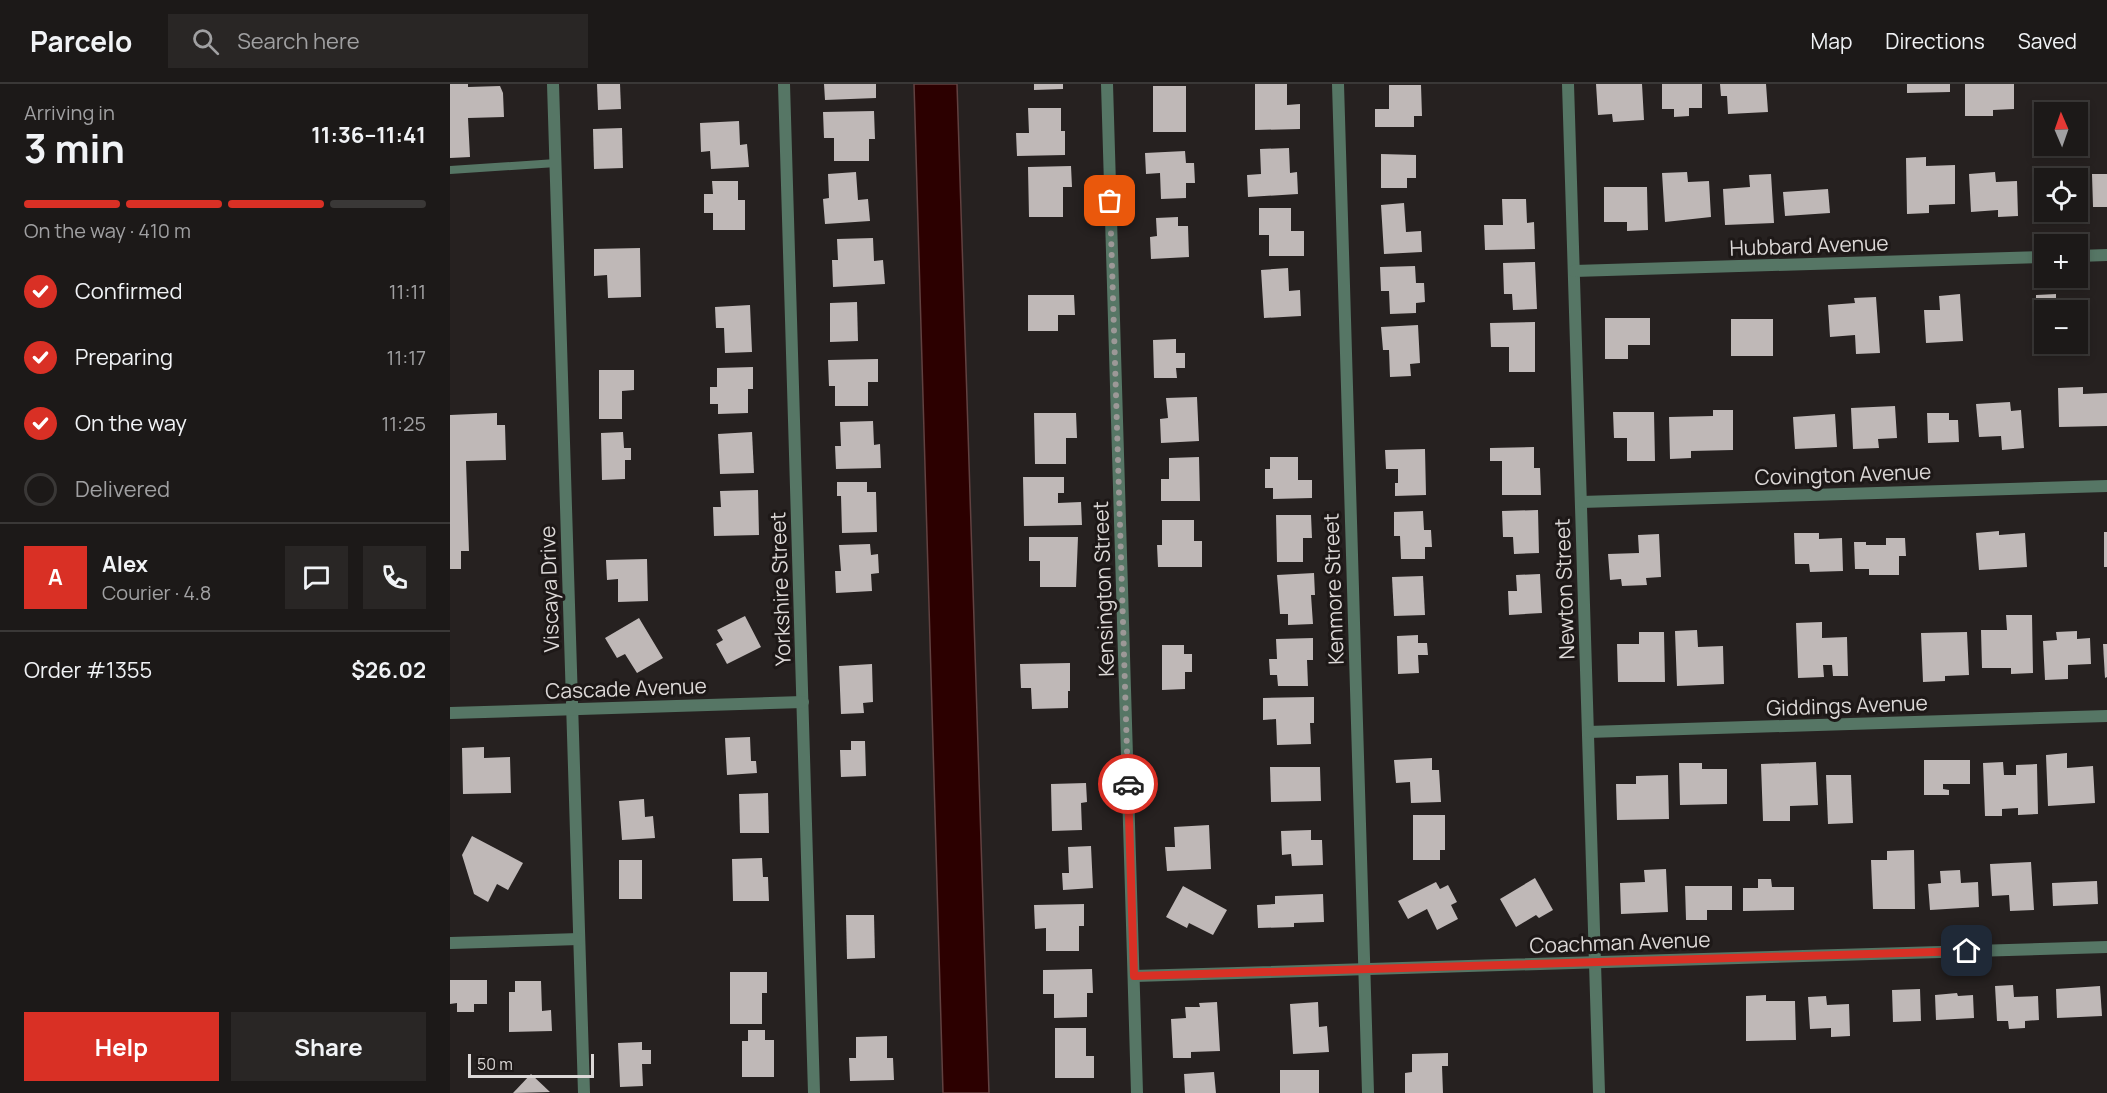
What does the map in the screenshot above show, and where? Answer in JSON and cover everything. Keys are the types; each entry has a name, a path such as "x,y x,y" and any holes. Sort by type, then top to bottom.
{"street":[{"name":"Viscaya Drive","path":"553,84 584,1093"},
{"name":"Yorkshire Street","path":"784,84 814,1093"},
{"name":"Kensington Street","path":"1107,84 1137,1093"},
{"name":"Kenmore Street","path":"1338,84 1368,1093"},
{"name":"Newton Street","path":"1568,84 1599,1093"},
{"path":"2088,256 2107,255"},
{"name":"Hubbard Avenue","path":"1574,271 2034,257"},
{"name":"Covington Avenue","path":"1581,502 2107,486"},
{"name":"Cascade Avenue","path":"450,713 803,702"},
{"name":"Giddings Avenue","path":"1588,732 2107,716"},
{"path":"450,943 579,939"},
{"name":"Coachman Avenue","path":"1134,976 2107,947"}],"lane":[{"path":"450,170 556,163"}],"shaded area":[{"path":"914,84 957,84 989,1093 943,1093"}],"building":[{"path":"450,84 468,84 468,87 500,86 503,93 504,117 468,118 470,157 450,158"},
{"path":"597,84 620,84 621,109 598,110"},
{"path":"824,84 876,84 876,98 825,100"},
{"path":"1034,84 1063,84 1063,89 1034,90"},
{"path":"1255,84 1287,84 1287,105 1300,104 1300,129 1255,130"},
{"path":"1596,84 1642,84 1644,120 1613,122 1612,114 1598,115"},
{"path":"1662,84 1702,84 1702,108 1689,108 1689,116 1674,117 1674,109 1662,109"},
{"path":"1720,84 1766,84 1768,112 1728,114 1727,96 1721,96"},
{"path":"1907,84 1950,84 1950,92 1907,93"},
{"path":"1965,84 2014,84 2014,109 1993,110 1993,116 1965,116"},
{"path":"1389,85 1421,85 1422,116 1414,116 1414,127 1375,127 1375,109 1389,109"},
{"path":"1153,86 1186,86 1186,132 1153,132"},
{"path":"1028,108 1061,108 1061,131 1065,131 1065,155 1017,156 1016,133 1029,133"},
{"path":"874,111 875,139 869,139 869,161 834,161 834,138 824,138 823,112"},
{"path":"739,121 740,145 747,144 749,167 711,169 710,151 701,152 700,123"},
{"path":"622,128 623,168 594,169 593,129"},
{"path":"1289,148 1290,173 1297,172 1298,194 1248,197 1247,175 1261,174 1260,149"},
{"path":"1185,151 1186,163 1194,163 1195,183 1186,183 1186,198 1161,199 1160,173 1146,174 1145,153"},
{"path":"1381,154 1416,155 1416,178 1407,178 1407,188 1381,188"},
{"path":"1926,157 1926,166 1955,165 1955,204 1929,205 1929,213 1907,214 1906,158"},
{"path":"1071,166 1072,187 1063,187 1063,217 1029,217 1028,167"},
{"path":"856,172 858,200 868,199 870,221 825,224 823,199 829,198 828,174"},
{"path":"1687,172 1688,182 1709,181 1711,217 1665,222 1662,173"},
{"path":"1995,172 1996,182 2017,181 2018,216 1998,217 1998,210 1971,212 1969,174"},
{"path":"1771,174 1774,223 1725,225 1723,189 1750,187 1749,175"},
{"path":"2092,174 2107,174 2107,207 2093,207"},
{"path":"712,181 738,181 738,200 745,200 745,230 713,230 713,213 704,213 704,194 713,194"},
{"path":"1604,187 1647,187 1648,230 1627,231 1627,222 1604,222"},
{"path":"1828,189 1830,213 1785,216 1783,192"},
{"path":"1502,199 1526,199 1527,223 1534,222 1535,249 1485,250 1484,225 1503,225"},
{"path":"1404,203 1406,232 1421,231 1422,252 1384,254 1381,205"},
{"path":"1259,208 1291,208 1291,231 1304,231 1304,256 1269,256 1269,235 1259,235"},
{"path":"1178,217 1178,226 1188,226 1189,257 1151,259 1150,237 1157,236 1156,218"},
{"path":"873,238 874,261 883,260 885,284 833,287 832,260 838,260 837,239"},
{"path":"640,248 641,297 608,298 607,275 594,276 594,249"},
{"path":"1535,262 1537,309 1513,310 1512,294 1504,294 1503,263"},
{"path":"1415,266 1416,283 1424,283 1425,302 1416,303 1416,313 1390,314 1389,291 1381,291 1380,267"},
{"path":"1288,268 1289,291 1300,290 1301,316 1264,318 1261,270"},
{"path":"1960,294 1963,341 1926,343 1924,310 1940,310 1939,296"},
{"path":"2056,294 2056,300 2036,300 2036,295"},
{"path":"1028,295 1074,295 1075,315 1058,315 1058,331 1028,331"},
{"path":"1876,297 1880,353 1856,354 1855,335 1830,337 1828,305 1855,303 1854,298"},
{"path":"857,302 858,341 830,342 830,303"},
{"path":"750,305 752,352 725,353 724,328 716,328 715,307"},
{"path":"1605,318 1650,318 1650,345 1628,345 1628,359 1605,359"},
{"path":"1731,319 1773,319 1773,356 1731,356"},
{"path":"1535,322 1535,372 1509,372 1509,347 1491,347 1490,323"},
{"path":"1418,325 1420,363 1410,364 1411,376 1390,377 1389,350 1383,350 1381,327"},
{"path":"1176,339 1176,353 1185,353 1185,368 1176,368 1177,378 1154,378 1153,340"},
{"path":"878,359 878,382 868,382 868,406 835,406 835,386 829,386 828,360"},
{"path":"753,367 753,389 748,389 748,413 718,414 718,404 710,404 710,387 717,387 717,368"},
{"path":"599,370 634,370 634,390 622,391 622,419 599,419"},
{"path":"2083,387 2083,394 2107,393 2107,426 2059,427 2058,388"},
{"path":"1197,397 1199,441 1161,443 1160,419 1168,418 1166,398"},
{"path":"2010,402 2011,411 2021,410 2024,448 2002,450 2001,436 1979,437 1976,404"},
{"path":"1895,406 1897,438 1878,439 1879,448 1853,449 1851,408"},
{"path":"1713,410 1733,410 1733,450 1691,451 1691,458 1670,459 1669,417 1713,416"},
{"path":"1613,412 1654,412 1655,461 1627,461 1627,438 1614,438"},
{"path":"497,413 497,425 505,425 506,460 466,461 469,551 461,551 461,569 450,569 450,415"},
{"path":"1034,413 1076,413 1077,438 1066,438 1066,464 1035,464"},
{"path":"1927,413 1949,413 1949,420 1958,420 1959,442 1928,443"},
{"path":"1835,414 1837,447 1795,449 1793,417"},
{"path":"873,421 874,445 880,444 881,468 836,469 835,446 841,446 840,422"},
{"path":"623,432 624,448 631,448 631,460 625,460 625,479 602,480 601,433"},
{"path":"752,432 754,473 720,474 718,434"},
{"path":"1534,447 1534,468 1540,468 1541,495 1502,495 1502,461 1490,461 1490,448"},
{"path":"1425,449 1426,495 1395,496 1398,469 1386,469 1385,450"},
{"path":"1199,457 1200,501 1161,501 1161,479 1169,479 1169,458"},
{"path":"1270,457 1298,457 1298,480 1312,480 1312,498 1273,499 1273,488 1265,488 1265,469 1270,469"},
{"path":"1023,477 1064,477 1064,493 1058,493 1058,503 1081,502 1082,525 1024,526"},
{"path":"837,482 867,482 867,492 876,492 877,532 842,533 841,496 837,496"},
{"path":"758,490 759,535 714,536 713,507 721,507 720,491"},
{"path":"1538,510 1539,553 1514,554 1513,537 1503,537 1502,511"},
{"path":"1423,511 1424,530 1431,530 1432,547 1425,547 1425,559 1401,559 1400,536 1394,536 1394,512"},
{"path":"1276,515 1311,515 1312,538 1303,538 1303,562 1277,562"},
{"path":"1162,520 1194,520 1194,541 1202,541 1202,567 1158,567 1157,545 1162,545"},
{"path":"1999,531 1999,535 2025,533 2027,567 1979,570 1976,533"},
{"path":"2104,532 2107,532 2107,567 2104,567"},
{"path":"1794,533 1819,533 1819,539 1842,538 1843,571 1810,572 1809,564 1795,564"},
{"path":"1659,534 1661,577 1646,578 1647,585 1622,586 1621,579 1610,580 1608,554 1639,553 1638,535"},
{"path":"1029,537 1078,537 1076,587 1040,587 1040,561 1029,561"},
{"path":"1886,538 1905,538 1906,556 1899,556 1899,575 1869,575 1869,569 1855,569 1854,542 1866,542 1866,545 1886,545"},
{"path":"870,544 871,555 878,554 879,573 871,574 872,591 836,593 835,571 841,571 839,545"},
{"path":"647,559 648,601 618,602 618,579 607,580 606,560"},
{"path":"1314,573 1315,595 1311,595 1313,624 1288,625 1288,614 1280,614 1277,575"},
{"path":"1540,574 1542,613 1509,615 1508,591 1517,591 1516,575"},
{"path":"1423,576 1425,615 1394,616 1392,577"},
{"path":"2006,615 2032,615 2033,673 2011,674 2011,668 1982,668 1981,630 2007,630"},
{"path":"745,616 761,647 727,664 716,644 723,640 717,630"},
{"path":"639,618 663,658 637,673 625,654 617,658 605,638"},
{"path":"1822,622 1822,638 1847,637 1848,676 1833,676 1832,665 1823,665 1824,677 1798,678 1796,623"},
{"path":"1697,630 1698,647 1723,646 1724,684 1677,686 1675,631"},
{"path":"2077,631 2077,639 2090,638 2091,664 2068,665 2068,679 2045,680 2043,641 2057,640 2056,632"},
{"path":"1639,632 1664,632 1665,682 1618,682 1617,644 1639,644"},
{"path":"1967,632 1969,675 1945,676 1945,681 1923,682 1921,633"},
{"path":"1418,635 1418,643 1427,643 1428,655 1418,655 1419,673 1398,674 1397,636"},
{"path":"1313,638 1313,660 1307,660 1308,686 1278,686 1277,675 1270,675 1269,659 1277,659 1276,639"},
{"path":"2103,644 2107,644 2107,677 2105,678"},
{"path":"1162,645 1184,645 1184,654 1192,654 1192,672 1185,672 1185,689 1162,690"},
{"path":"1070,663 1068,708 1032,709 1031,688 1021,688 1020,664"},
{"path":"872,664 873,702 863,703 864,713 841,714 839,666"},
{"path":"1314,697 1314,723 1310,723 1311,744 1277,745 1276,719 1263,720 1263,698"},
{"path":"750,737 751,761 756,761 757,773 727,775 725,738"},
{"path":"851,741 865,741 866,776 841,777 840,750 851,750"},
{"path":"484,747 484,758 510,757 511,793 463,794 462,748"},
{"path":"2067,753 2067,768 2093,766 2095,803 2048,806 2046,755"},
{"path":"1432,758 1432,770 1439,770 1441,802 1411,803 1410,782 1396,783 1394,760"},
{"path":"1924,760 1970,760 1970,784 1943,784 1943,789 1949,790 1949,795 1924,795"},
{"path":"1816,762 1818,805 1790,806 1790,821 1763,821 1761,764"},
{"path":"2003,762 2004,775 2016,775 2016,765 2037,764 2038,814 2018,815 2018,808 2002,809 2002,816 1985,816 1983,763"},
{"path":"1679,763 1702,763 1702,769 1727,769 1727,804 1680,805"},
{"path":"1270,767 1320,767 1321,801 1271,802"},
{"path":"1668,775 1669,819 1617,820 1616,784 1636,784 1636,776"},
{"path":"1826,775 1851,775 1853,823 1828,824"},
{"path":"1086,783 1087,802 1081,803 1082,830 1052,831 1051,784"},
{"path":"768,793 769,833 740,833 739,794"},
{"path":"644,799 645,817 653,816 655,838 622,840 619,801"},
{"path":"1413,815 1445,815 1445,850 1440,850 1440,860 1413,860"},
{"path":"1209,825 1211,869 1167,871 1165,847 1175,847 1174,827"},
{"path":"1311,830 1311,840 1322,840 1323,865 1292,866 1291,854 1282,855 1281,831"},
{"path":"472,836 523,863 508,890 497,884 488,902 474,894 462,855"},
{"path":"1091,846 1093,888 1063,890 1062,873 1069,873 1068,847"},
{"path":"1914,850 1915,909 1873,909 1871,860 1887,860 1887,851"},
{"path":"762,858 763,877 768,877 769,901 733,901 732,859"},
{"path":"619,860 642,860 642,899 619,899"},
{"path":"2031,862 2034,910 2010,911 2009,895 1992,896 1990,864"},
{"path":"1666,869 1668,912 1621,914 1620,883 1645,882 1644,870"},
{"path":"1960,870 1961,883 1978,882 1979,907 1930,910 1928,884 1941,883 1940,871"},
{"path":"1535,878 1553,910 1539,918 1536,915 1516,927 1500,899"},
{"path":"1758,879 1771,879 1772,887 1794,887 1794,910 1743,911 1743,888 1758,888"},
{"path":"2097,881 2098,904 2053,906 2052,883"},
{"path":"1436,882 1440,889 1448,885 1457,902 1451,905 1458,919 1437,930 1427,909 1408,919 1398,901"},
{"path":"1183,886 1227,910 1213,935 1189,923 1187,928 1166,917"},
{"path":"1685,886 1732,886 1732,910 1707,910 1707,920 1686,920"},
{"path":"1323,894 1324,922 1294,923 1294,927 1258,928 1257,905 1275,904 1275,896"},
{"path":"1084,904 1084,926 1079,926 1079,951 1046,951 1046,928 1035,929 1034,905"},
{"path":"846,915 874,915 875,958 847,959"},
{"path":"1092,969 1093,993 1087,993 1087,1017 1054,1018 1054,994 1043,994 1043,970"},
{"path":"730,972 767,972 767,993 762,993 762,1024 730,1024"},
{"path":"450,980 487,980 487,1004 474,1004 474,1012 457,1012 457,1003 450,1004"},
{"path":"515,981 541,981 542,1011 551,1010 552,1031 509,1032 509,992 515,992"},
{"path":"2013,985 2014,997 2038,996 2039,1020 2025,1021 2025,1028 2009,1029 2008,1021 1997,1021 1995,986"},
{"path":"2100,986 2102,1016 2057,1018 2056,989"},
{"path":"1920,989 1921,1021 1893,1022 1892,990"},
{"path":"1957,993 1958,996 1973,995 1974,1018 1936,1020 1935,995"},
{"path":"1766,995 1766,1001 1795,1001 1796,1040 1746,1041 1746,996"},
{"path":"1826,996 1827,1005 1849,1004 1850,1036 1831,1037 1831,1028 1810,1029 1808,997"},
{"path":"1217,1002 1220,1051 1191,1052 1191,1058 1173,1058 1171,1019 1186,1018 1185,1007 1200,1007 1199,1003"},
{"path":"1318,1002 1319,1027 1327,1026 1329,1052 1293,1054 1290,1004"},
{"path":"1055,1028 1086,1028 1086,1056 1094,1056 1094,1078 1055,1078"},
{"path":"748,1030 765,1030 765,1040 774,1040 774,1077 742,1077 742,1041 748,1041"},
{"path":"887,1036 887,1058 893,1058 894,1080 850,1081 849,1058 856,1058 856,1037"},
{"path":"642,1042 642,1050 651,1050 651,1064 642,1064 643,1086 620,1087 618,1043"},
{"path":"1448,1053 1448,1066 1442,1066 1443,1093 1405,1093 1405,1073 1412,1072 1412,1054"},
{"path":"1280,1070 1319,1070 1319,1093 1280,1093"},
{"path":"1214,1072 1216,1093 1185,1093 1184,1074"},
{"path":"531,1074 550,1092 513,1093"}],"way so far":[{"path":"1110,201 1128,784"}],"route":[{"path":"1128,784 1134,976 1967,951"}]}
